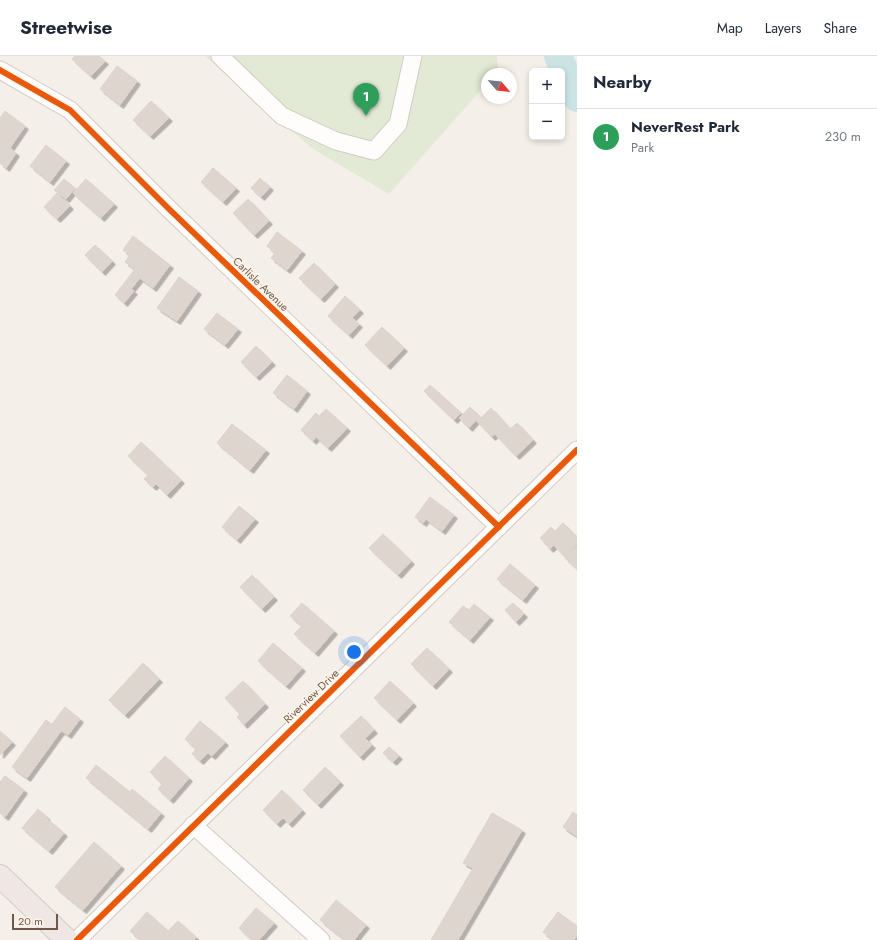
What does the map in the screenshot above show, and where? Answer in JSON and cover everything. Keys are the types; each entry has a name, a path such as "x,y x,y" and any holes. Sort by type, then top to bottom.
{"highway":[{"path":"0,876 67,940"}],"street":[{"path":"220,56 282,116 336,140 374,150 398,124 413,56"},
{"name":"Carlisle Avenue","path":"0,70 70,110 175,214 499,526"},
{"name":"Riverview Drive","path":"77,940 577,450"},
{"path":"193,825 321,940"}],"green space":[{"path":"205,56 497,56 498,68 481,68 481,90 389,194 313,149"}],"building":[{"path":"75,56 99,56 105,61 91,76 72,59"},
{"path":"117,66 137,81 120,105 100,89"},
{"path":"151,101 169,118 150,136 133,120"},
{"path":"5,111 25,126 10,148 16,153 6,168 0,163 0,118"},
{"path":"46,145 66,161 50,182 30,166"},
{"path":"213,168 236,188 223,202 201,182"},
{"path":"260,178 270,187 261,197 251,188"},
{"path":"64,179 75,188 66,199 54,190"},
{"path":"86,179 114,204 101,218 73,193"},
{"path":"57,193 70,206 57,219 44,207"},
{"path":"248,199 269,221 254,235 233,213"},
{"path":"277,232 302,251 287,270 271,258 275,253 267,246"},
{"path":"133,236 170,265 153,288 140,278 131,289 134,291 124,303 115,295 135,269 125,262 130,255 123,250"},
{"path":"95,245 112,261 102,272 85,255"},
{"path":"314,263 335,284 321,299 299,278"},
{"path":"179,277 198,291 177,321 157,308"},
{"path":"345,296 360,310 352,318 359,324 349,335 328,316"},
{"path":"217,313 238,329 225,345 204,329"},
{"path":"382,327 404,348 387,366 365,345"},
{"path":"256,346 272,362 256,377 241,362"},
{"path":"287,375 307,391 294,409 273,393"},
{"path":"430,385 461,413 454,420 424,391"},
{"path":"470,407 481,418 491,408 510,429 517,423 533,440 516,456 495,434 492,437 476,420 469,428 459,418"},
{"path":"326,409 347,428 328,448 316,437 313,441 301,430 316,413 319,416"},
{"path":"232,424 266,450 250,470 217,443"},
{"path":"141,442 181,480 167,495 156,484 153,487 144,479 148,475 128,456"},
{"path":"430,497 454,515 442,531 426,519 423,523 415,517"},
{"path":"239,506 255,519 237,540 222,527"},
{"path":"563,523 577,537 577,544 565,557 554,545 550,549 540,538 551,527 555,531"},
{"path":"383,534 411,561 398,575 369,548"},
{"path":"577,546 577,569 565,558"},
{"path":"510,564 535,585 523,600 497,579"},
{"path":"252,575 274,597 262,609 240,587"},
{"path":"302,603 334,631 315,653 294,634 302,626 290,616"},
{"path":"513,603 524,614 516,622 505,610"},
{"path":"474,604 490,617 470,640 449,622 463,606 469,610"},
{"path":"273,643 302,668 286,686 258,661"},
{"path":"427,648 449,669 433,686 411,664"},
{"path":"143,663 159,679 125,715 109,700"},
{"path":"243,681 265,704 244,725 237,717 240,714 225,698"},
{"path":"390,681 413,703 397,720 374,698"},
{"path":"65,707 80,719 68,735 52,724"},
{"path":"361,716 374,730 365,738 372,745 360,757 340,736"},
{"path":"46,720 61,731 27,778 12,767"},
{"path":"200,721 225,742 212,756 208,753 200,761 192,754 196,749 185,739"},
{"path":"0,731 12,742 0,755"},
{"path":"389,747 399,756 393,762 383,753"},
{"path":"165,756 189,778 170,800 158,789 162,784 150,772"},
{"path":"96,765 130,792 132,789 161,813 148,829 86,778"},
{"path":"325,767 340,782 318,805 303,790"},
{"path":"5,776 24,790 5,817 0,813 0,782"},
{"path":"282,790 302,810 289,824 283,818 277,824 263,810"},
{"path":"38,809 64,833 49,851 22,828"},
{"path":"573,812 577,815 577,836 563,827"},
{"path":"492,813 522,830 458,940 431,940 473,868 463,863"},
{"path":"94,842 121,866 83,910 55,887"},
{"path":"336,900 366,925 354,940 345,940 320,920"},
{"path":"256,908 274,923 259,940 252,940 239,928"},
{"path":"147,912 168,931 178,921 196,937 194,940 141,940 130,931"},
{"path":"558,912 577,926 577,936 574,940 553,940 543,932"}],"waterway":[{"path":"558,56 577,98"}],"cycle path":[{"path":"0,70 70,110 169,209 499,527"},
{"path":"77,940 577,450"}],"place":[{"name":"NeverRest Park","path":"366,116"}]}
